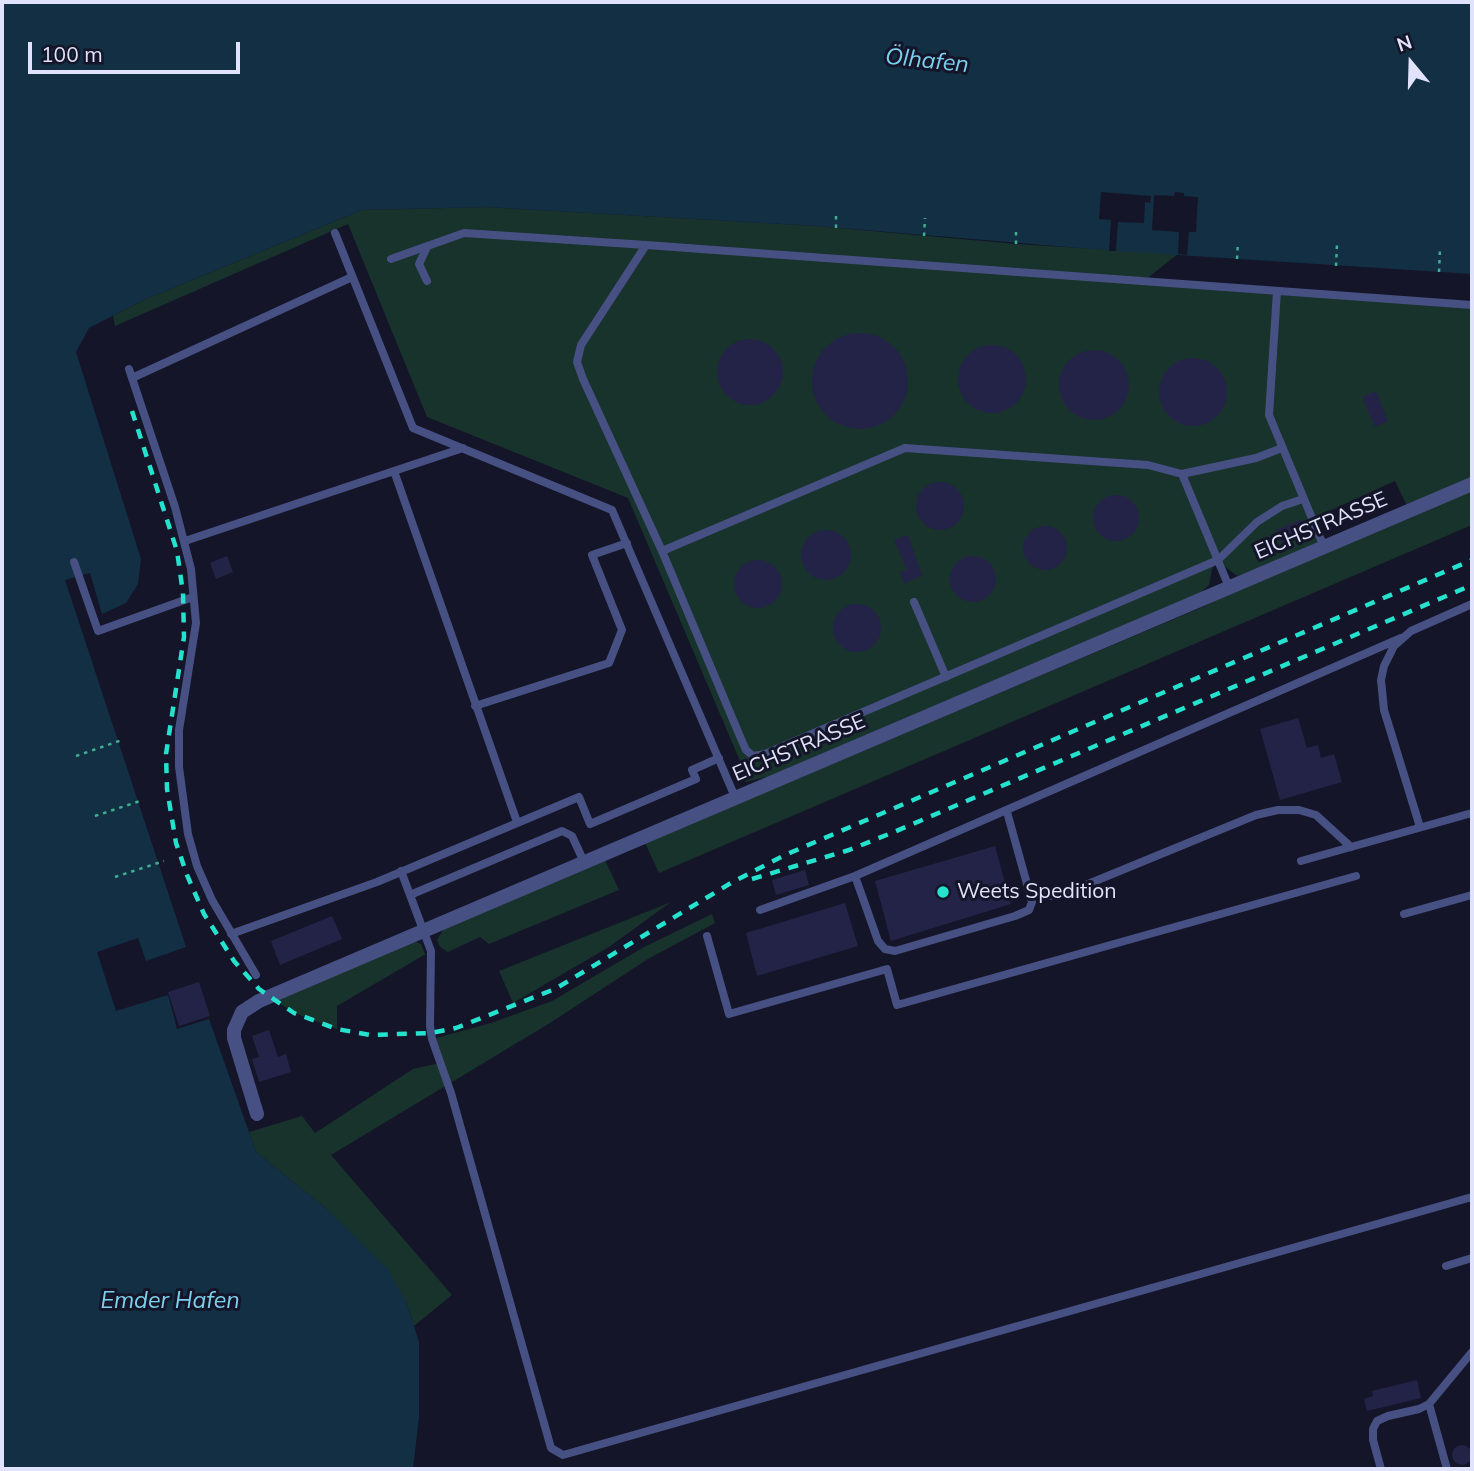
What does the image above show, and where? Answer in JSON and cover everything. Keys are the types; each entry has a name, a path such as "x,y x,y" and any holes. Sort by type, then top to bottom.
{"street":[{"name":"EICHSTRASSE","path":"257,1114 234,1038 234,1030 243,1012 259,1001 1472,484"}],"lane":[{"path":"335,233 413,428 612,510 735,797"},
{"path":"391,260 464,233 1472,305"},
{"path":"646,244 582,345 577,362 662,551 746,750 753,756 765,754 1218,561 1257,522 1282,506 1303,499"},
{"path":"426,281 419,264 427,247"},
{"path":"256,975 212,900 197,866 183,804 178,767 179,730 196,623 191,569 185,541 130,373 352,277"},
{"path":"1277,291 1269,415 1324,547"},
{"path":"185,541 463,448"},
{"path":"662,551 905,448 1148,465 1182,474 1256,458 1283,448"},
{"path":"394,471 517,822"},
{"path":"1182,474 1229,587"},
{"path":"475,706 609,663 622,630 592,555 627,543"},
{"path":"74,562 98,631 193,597"},
{"path":"914,602 946,677"},
{"path":"760,910 855,876 1007,812 1472,604"},
{"path":"1401,638 1384,666 1382,696 1420,827"},
{"path":"231,934 401,871 579,797 590,824 696,779 692,770 719,758"},
{"path":"1028,888 1039,895 1054,896 1071,891 1256,815 1278,810 1299,810 1316,815 1352,847"},
{"path":"855,876 878,941 885,949 895,951 1015,916 1028,910 1032,902 1007,812"},
{"path":"1301,861 1472,813"},
{"path":"410,895 562,831 572,836 584,862"},
{"path":"401,871 430,951 432,1039 451,1093 551,1448 563,1455 1472,1197"},
{"path":"707,936 729,1014 887,969 897,1005 1356,876"},
{"path":"1404,914 1472,894"},
{"path":"1446,1266 1472,1258"},
{"path":"1381,1469 1373,1440 1373,1429 1377,1421 1429,1404 1472,1352"},
{"path":"1429,1404 1447,1469"}],"path":[{"path":"836,212 836,228"},
{"path":"923,236 925,218"},
{"path":"1016,227 1016,244"},
{"path":"1237,259 1238,242"},
{"path":"1336,266 1337,244"},
{"path":"1439,272 1440,249"},
{"path":"76,756 122,740"},
{"path":"95,816 143,800"},
{"path":"116,877 164,861"}],"green space":[{"path":"486,207 817,226 1016,244 1178,254 1145,280 1472,305 1472,525 659,873 645,843 1205,606 1317,549 1237,576 1218,561 1212,569 1209,585 1200,593 770,776 746,782 738,778 731,766 740,761 628,498 427,417 348,224 115,326 113,316 146,299 362,210","holes":["1395,481 1409,510 1324,547 1312,519"]},
{"path":"605,860 619,890 489,944 480,937 448,952 440,947 437,940 443,930"},
{"path":"671,902 609,947 513,1003 499,971"},
{"path":"712,914 715,923 648,959 550,1023 331,1155 452,1295 414,1326 406,1301 328,1210 256,1152 249,1132 302,1116 315,1133 413,1069 440,1063 432,1039 491,1023 552,1001 644,947"},
{"path":"414,941 421,944 425,954 431,951 337,1006 337,1029 294,1013 269,996"}],"water":[{"name":"Emder Hafen","path":"2,2 1472,2 1472,274 1116,251 817,226 486,207 362,210 146,299 89,328 76,352 141,559 138,584 126,603 102,614 90,573 65,580 186,947 146,961 138,938 97,952 116,1011 168,995 177,1029 209,1019 256,1152 328,1210 387,1268 406,1301 419,1342 419,1417 413,1469 2,1469"}],"pier":[{"path":"1101,192 1151,196 1150,203 1145,202 1144,223 1118,222 1116,251 1109,251 1111,220 1099,219"},
{"path":"1175,192 1198,197 1196,232 1189,232 1187,255 1178,254 1179,232 1152,230 1154,195 1174,196"}],"building":[{"path":"860,333 878,337 894,347 904,363 908,381 904,399 894,415 878,425 860,429 842,425 826,415 816,399 812,381 816,363 826,347 842,337"},
{"path":"744,339 756,339 768,344 778,354 783,372 781,385 768,400 756,405 744,405 732,400 722,390 717,378 717,366 722,354 732,344"},
{"path":"992,345 1005,348 1016,355 1023,366 1026,379 1023,392 1016,403 1005,410 992,413 979,410 968,403 961,392 958,379 961,366 968,355 979,348"},
{"path":"1094,350 1119,360 1129,385 1119,410 1094,420 1069,410 1059,385 1069,360"},
{"path":"1193,358 1206,361 1217,368 1224,379 1227,392 1224,405 1217,416 1206,423 1193,426 1180,423 1169,416 1162,405 1159,392 1162,379 1169,368 1180,361"},
{"path":"1376,391 1388,421 1375,427 1362,397"},
{"path":"940,482 957,489 964,506 957,523 940,530 923,523 916,506 923,489"},
{"path":"1116,495 1133,501 1139,518 1133,535 1116,541 1099,535 1093,518 1099,501"},
{"path":"1302,519 1308,533 1282,544 1276,530"},
{"path":"1045,526 1054,527 1061,532 1066,539 1066,557 1061,564 1054,569 1045,570 1036,569 1029,564 1024,557 1023,548 1024,539 1029,532 1036,527"},
{"path":"826,530 844,537 851,555 844,573 826,580 808,573 801,555 808,537"},
{"path":"908,535 922,576 904,583 900,572 907,570 894,540"},
{"path":"227,556 233,572 216,579 210,563"},
{"path":"973,556 989,563 996,579 989,595 973,602 957,595 950,579 957,563"},
{"path":"758,560 775,567 782,584 775,601 758,608 741,601 734,584 741,567"},
{"path":"857,604 874,611 881,628 874,645 857,652 840,645 833,628 840,611"},
{"path":"1298,718 1307,748 1318,745 1321,758 1334,754 1342,782 1280,800 1260,729"},
{"name":"Weets Spedition","path":"995,846 1011,904 891,941 875,881"},
{"path":"805,870 809,885 776,895 772,880"},
{"path":"845,903 858,946 757,976 746,933"},
{"path":"332,916 342,939 280,965 271,941"},
{"path":"199,982 210,1016 179,1026 168,992"},
{"path":"269,1030 278,1057 286,1054 291,1072 259,1082 252,1059 259,1057 252,1036"},
{"path":"1417,1380 1421,1398 1367,1411 1364,1399 1373,1396 1372,1391"},
{"path":"1462,1445 1469,1448 1472,1455 1469,1462 1462,1465 1455,1462 1452,1455 1455,1448"}],"railway":[{"path":"132,411 177,551 183,593 184,637 166,754 167,789 176,843 187,875 204,914 234,961 259,989 294,1013 337,1029 370,1035 431,1033 456,1028 555,989 731,883 785,855 1472,560"},
{"path":"752,879 849,850 894,832 1472,585"}],"place":[{"name":"Weets Spedition","path":"943,892"}],"water label":[{"name":"Ölhafen","path":"927,61"}]}
